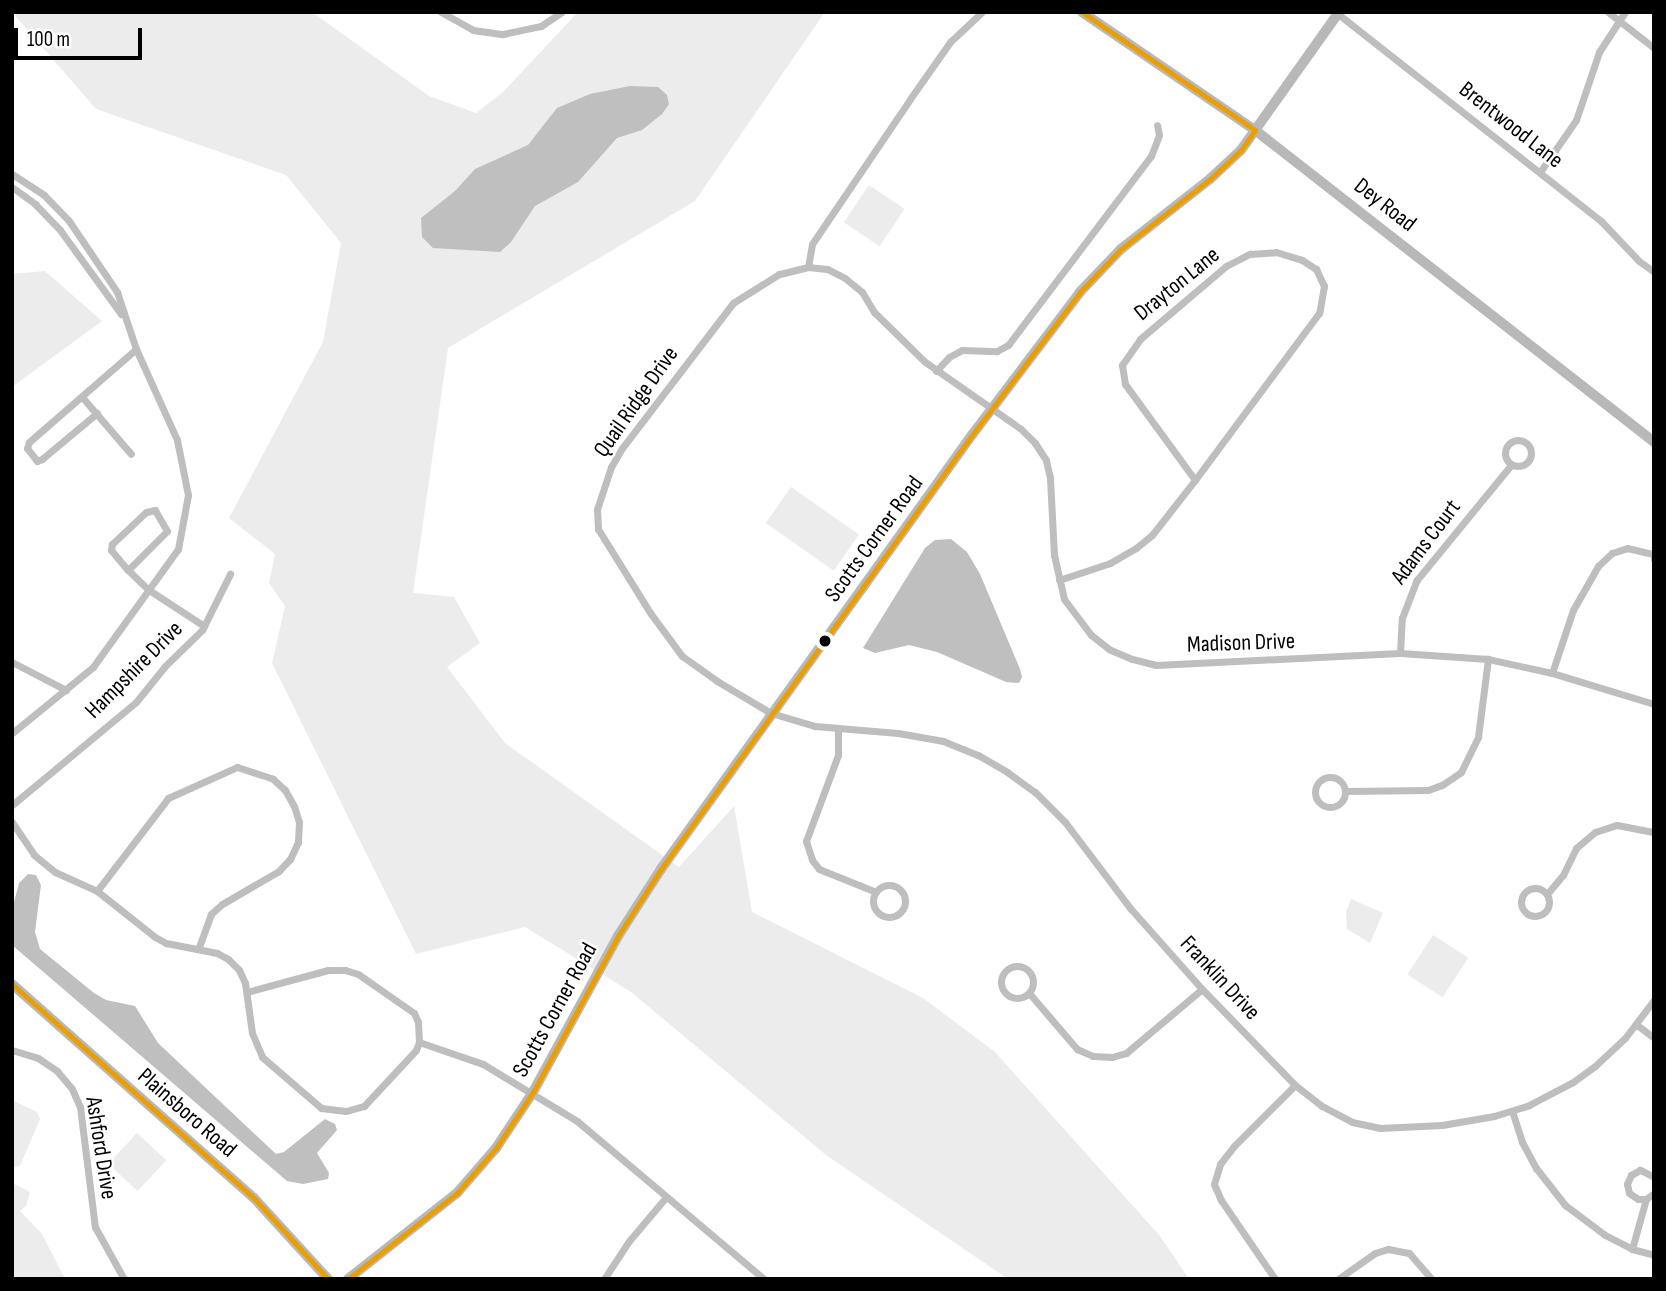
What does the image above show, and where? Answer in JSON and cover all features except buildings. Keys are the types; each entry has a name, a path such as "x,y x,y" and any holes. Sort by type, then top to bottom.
{"street":[{"path":"441,12 473,30 503,34 541,26 562,12"},
{"path":"982,12 950,42 910,99 812,244 808,267 827,269 845,278 862,292 874,312 905,345 991,410"},
{"name":"Dey Road","path":"1082,12 1255,130 1654,442"},
{"path":"1608,12 1654,48"},
{"path":"1540,172 1576,120 1599,52 1625,12"},
{"name":"Scotts Corner Road","path":"348,1279 457,1193 496,1148 533,1092 618,936 771,713 991,410 1080,292 1121,249 1210,179 1241,150 1339,13"},
{"name":"Brentwood Lane","path":"1339,13 1601,221 1639,261 1654,272"},
{"path":"936,371 949,357 961,350 997,351 1008,345 1151,156 1159,135 1157,125"},
{"path":"12,174 44,195 69,221 117,292 136,349 177,440 188,495 178,549 93,667 12,733"},
{"path":"12,187 35,204 60,230 84,260 108,299 124,317"},
{"name":"Drayton Lane","path":"1059,579 1110,563 1136,548 1152,535 1195,480 1319,313 1324,286 1316,269 1303,260 1289,254 1263,252 1250,254 1226,266 1140,339 1122,365 1125,384 1195,480"},
{"name":"Quail Ridge Drive","path":"771,713 717,681 682,656 651,614 598,529 597,509 611,467 622,448 721,316 733,303 761,283 808,267"},
{"path":"97,413 43,459 37,461 27,448 29,443 136,349"},
{"path":"82,397 131,454"},
{"name":"Madison Drive","path":"991,410 1021,429 1046,460 1054,555 1064,599 1091,635 1109,649 1156,665 1400,653 1488,659 1552,673 1654,704"},
{"name":"Adams Court","path":"1400,653 1402,618 1416,581 1511,465"},
{"path":"128,570 167,531 155,510 146,512 112,544 111,550 128,570 149,590 204,626"},
{"path":"1552,673 1573,610 1598,566 1619,550 1654,557"},
{"name":"Hampshire Drive","path":"12,805 136,702 204,626 230,574"},
{"path":"1345,790 1428,790 1442,785 1461,772 1478,737 1488,659"},
{"path":"12,662 66,690"},
{"name":"Franklin Drive","path":"771,713 838,729 898,733 943,741 1007,772 1035,792 1065,822 1130,908 1202,989 1295,1085 1337,1115 1352,1122 1380,1128 1447,1124 1511,1111 1573,1082 1637,1025 1654,1000"},
{"path":"838,729 838,755 806,841 812,860 819,869 876,892"},
{"path":"96,891 168,798 237,767 273,779 285,790 294,806 299,822 298,842 290,859 279,871 222,904 211,914 198,949"},
{"path":"1328,777 1341,782 1345,790 1341,801 1329,806 1318,800 1315,790 1318,782 1328,777"},
{"path":"12,822 34,855 55,872 96,891 155,937 228,959 239,970 247,992 252,1033 262,1057 321,1108 346,1111 364,1106 416,1050 419,1042 418,1022 414,1013 358,975 345,970 328,970 247,992"},
{"path":"1547,894 1563,875 1576,848 1595,832 1617,825 1654,832"},
{"path":"888,885 898,888 905,901 901,911 888,917 878,913 873,903 876,892 888,885"},
{"path":"1016,965 1029,971 1033,984 1029,993 1015,998 1003,990 1001,981 1007,969 1016,965"},
{"name":"Plainsboro Road","path":"12,984 254,1198 328,1279"},
{"path":"1029,993 1077,1049 1093,1056 1112,1057 1126,1053 1202,989"},
{"path":"1637,1025 1654,1038"},
{"path":"419,1042 483,1064 577,1121 764,1279"},
{"name":"Ashford Drive","path":"12,1050 38,1058 57,1071 72,1089 80,1107 95,1227 124,1279"},
{"path":"1275,1279 1221,1200 1214,1184 1220,1164 1234,1146 1295,1085"},
{"path":"1511,1111 1522,1142 1552,1192 1592,1227 1632,1249 1654,1255"},
{"path":"1654,1177 1640,1170 1628,1179 1629,1193 1638,1199 1646,1199 1654,1193"},
{"path":"604,1279 629,1241 666,1197"},
{"path":"1632,1249 1646,1199"},
{"path":"1338,1279 1375,1253 1388,1249 1409,1253 1432,1279"}],"shaded area":[{"path":"12,12 312,12 429,96 476,113 503,92 578,12 825,12 695,201 448,348 413,593 454,597 480,643 447,667 505,743 679,867 734,806 752,912 923,998 995,1052 1160,1236 1189,1279 1008,1279 826,1155 631,992 525,927 416,954 272,663 285,606 269,583 275,554 229,518 323,342 341,243 286,175 96,109"},
{"path":"630,86 658,87 667,95 669,104 662,114 642,130 617,138 578,182 535,206 511,242 500,252 433,248 422,237 421,218 455,191 475,169 528,145 557,108 590,94"},
{"path":"869,185 905,209 879,246 844,222"},
{"path":"45,271 102,321 12,387 12,274"},
{"path":"791,487 859,535 834,571 766,523"},
{"path":"951,539 967,552 980,574 1020,669 1022,677 1019,683 1006,682 937,652 909,645 875,653 863,648 925,548 935,540"},
{"path":"28,874 36,875 41,885 35,932 40,949 94,993 106,1000 135,1006 158,1043 276,1154 284,1152 325,1119 335,1124 337,1130 317,1153 329,1173 328,1179 303,1184 287,1181 12,945 12,910 19,883"},
{"path":"1351,899 1383,913 1370,943 1347,929 1346,912"},
{"path":"1433,935 1468,958 1443,997 1407,974"},
{"path":"12,1100 37,1112 40,1119 20,1166 12,1168"},
{"path":"137,1133 166,1160 138,1191 108,1164"},
{"path":"12,1183 30,1192 26,1206 20,1211 42,1234 65,1279 12,1279"}],"transit line":[{"path":"348,1279 457,1193 496,1148 533,1092 618,936 661,869 972,435 1080,292 1121,249 1210,179 1241,150 1255,130 1082,12"},
{"path":"12,984 254,1198 328,1279"}]}
